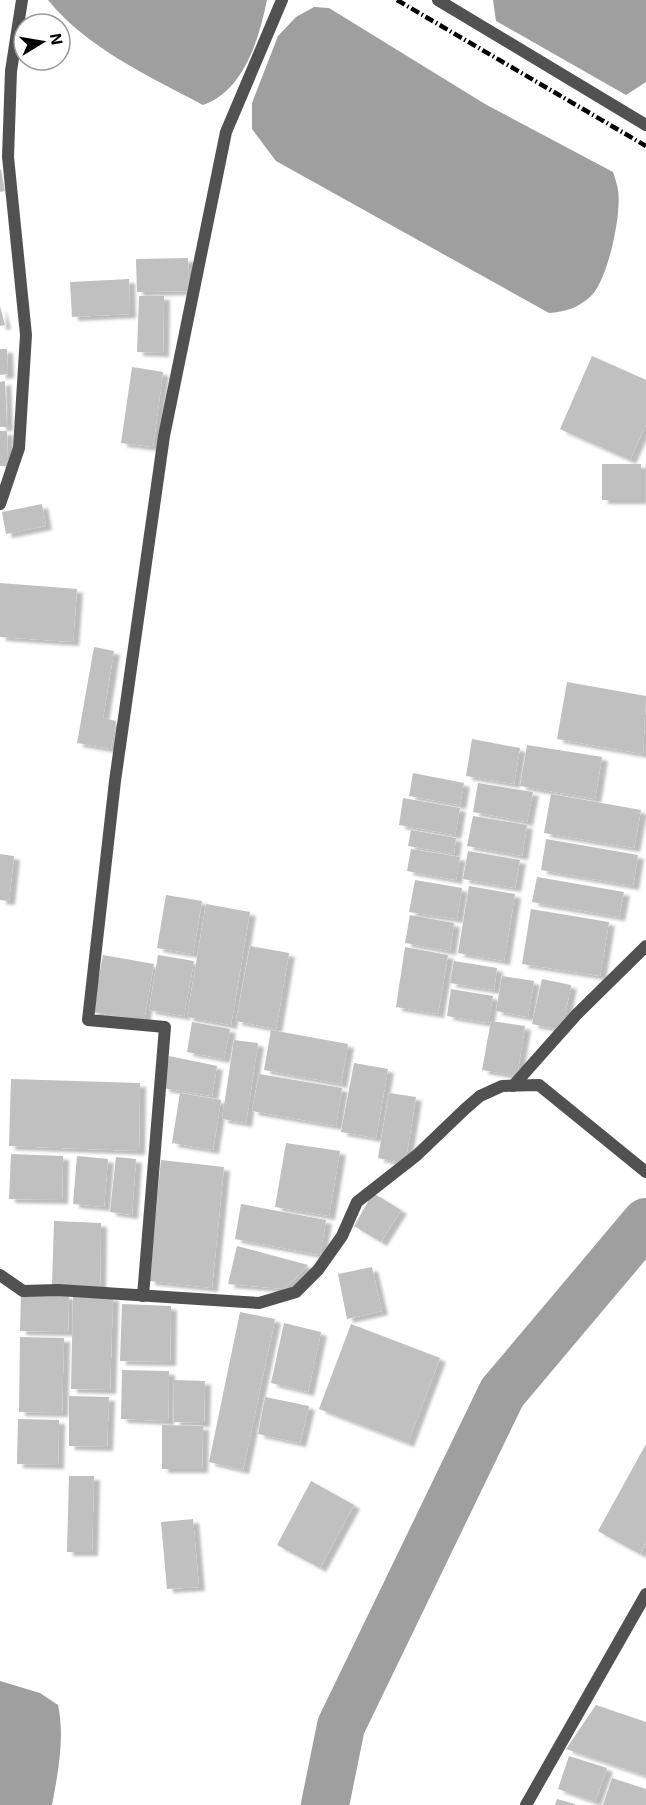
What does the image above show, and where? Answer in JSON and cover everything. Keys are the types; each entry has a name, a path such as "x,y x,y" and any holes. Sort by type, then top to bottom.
{"street":[{"path":"0,504 19,448 26,334 8,157 11,70 22,0"},
{"path":"143,1296 165,1027 88,1020 115,781 164,436 226,132 282,0"},
{"path":"438,0 646,125"},
{"path":"513,1086 577,1014 646,946"},
{"path":"0,1275 23,1291 58,1290 259,1303 296,1292 318,1270 342,1236 357,1202 417,1155 480,1096 502,1086 539,1085 646,1172"},
{"path":"526,1805 646,1594"}],"shaded area":[{"path":"48,0 267,0 254,47 239,76 217,98 203,105 120,60 72,24 72,12 59,12"},
{"path":"493,0 646,0 646,82 626,95 496,21"},
{"path":"314,7 329,8 485,104 613,172 619,201 616,229 603,276 591,296 571,309 549,313 276,161 252,129 252,103 278,36 296,17"},
{"path":"0,1681 40,1693 58,1705 61,1742 52,1805 0,1805"}],"building":[{"path":"0,170 5,191 0,192"},
{"path":"188,258 189,291 137,292 136,259"},
{"path":"129,279 130,314 72,317 70,282"},
{"path":"139,296 164,296 163,353 137,352"},
{"path":"0,306 5,325 0,326"},
{"path":"0,349 7,349 8,374 0,375"},
{"path":"592,356 646,380 646,424 630,460 560,429"},
{"path":"132,367 163,372 153,447 121,443"},
{"path":"5,381 7,427 0,427 0,382"},
{"path":"0,431 7,431 8,466 0,466"},
{"path":"602,464 641,464 641,500 602,500"},
{"path":"42,504 46,526 6,534 2,512"},
{"path":"0,583 77,589 73,642 0,637"},
{"path":"94,647 114,651 103,718 116,721 111,749 77,743"},
{"path":"567,682 646,696 643,754 557,739"},
{"path":"472,739 520,748 514,784 466,776"},
{"path":"527,745 602,757 595,799 520,786"},
{"path":"413,773 464,783 460,805 409,796"},
{"path":"478,783 533,792 527,822 473,812"},
{"path":"551,794 641,810 634,848 544,833"},
{"path":"403,798 460,808 455,835 399,825"},
{"path":"473,816 527,825 522,856 467,846"},
{"path":"411,830 456,838 454,854 408,846"},
{"path":"546,839 638,855 633,886 541,870"},
{"path":"411,849 460,857 456,880 407,871"},
{"path":"468,851 520,860 515,888 463,879"},
{"path":"0,854 14,856 9,901 0,900"},
{"path":"537,877 624,892 619,917 532,902"},
{"path":"415,880 462,888 457,919 409,912"},
{"path":"469,886 515,894 504,961 458,953"},
{"path":"166,895 202,901 193,954 157,948"},
{"path":"206,904 250,912 231,1025 187,1017"},
{"path":"531,909 609,922 600,976 522,964"},
{"path":"410,915 454,923 450,951 405,943"},
{"path":"250,946 289,953 276,1029 236,1021"},
{"path":"405,947 448,955 438,1014 396,1007"},
{"path":"103,955 154,964 144,1021 92,1012"},
{"path":"158,955 194,961 184,1016 149,1010"},
{"path":"454,961 497,968 494,990 450,983"},
{"path":"502,976 534,981 528,1017 496,1011"},
{"path":"542,979 571,985 562,1030 532,1024"},
{"path":"451,989 493,996 488,1023 447,1016"},
{"path":"491,1021 525,1026 517,1076 482,1070"},
{"path":"192,1022 230,1029 224,1059 187,1052"},
{"path":"271,1030 348,1044 341,1084 264,1070"},
{"path":"234,1040 258,1043 246,1123 222,1119"},
{"path":"169,1056 217,1066 212,1096 163,1088"},
{"path":"354,1063 388,1069 376,1138 341,1132"},
{"path":"259,1074 342,1088 336,1126 252,1111"},
{"path":"11,1079 140,1083 139,1151 9,1146"},
{"path":"180,1093 221,1100 213,1150 172,1143"},
{"path":"389,1093 416,1097 405,1164 378,1158"},
{"path":"286,1143 340,1151 329,1216 275,1207"},
{"path":"11,1154 63,1156 62,1200 9,1199"},
{"path":"77,1156 108,1159 104,1207 73,1204"},
{"path":"116,1157 136,1159 132,1215 110,1212"},
{"path":"161,1160 224,1167 212,1288 149,1281"},
{"path":"373,1193 401,1210 381,1242 354,1226"},
{"path":"241,1204 326,1220 320,1255 235,1239"},
{"path":"54,1221 101,1223 100,1286 52,1285"},
{"path":"237,1246 308,1265 285,1289 228,1284"},
{"path":"372,1267 382,1311 347,1319 338,1274"},
{"path":"21,1294 69,1295 68,1332 20,1331"},
{"path":"73,1296 113,1297 110,1390 71,1389"},
{"path":"122,1304 171,1306 170,1362 120,1361"},
{"path":"240,1312 275,1319 243,1470 209,1462"},
{"path":"284,1323 321,1332 308,1392 271,1383"},
{"path":"351,1324 440,1358 408,1443 319,1409"},
{"path":"20,1337 64,1338 62,1413 19,1412"},
{"path":"122,1370 169,1371 168,1421 121,1419"},
{"path":"174,1380 205,1381 204,1423 174,1422"},
{"path":"69,1396 109,1397 107,1447 69,1446"},
{"path":"265,1397 309,1406 300,1443 258,1434"},
{"path":"18,1419 59,1420 58,1465 17,1464"},
{"path":"162,1425 203,1426 202,1469 162,1469"},
{"path":"646,1444 646,1543 640,1554 598,1531"},
{"path":"69,1476 94,1476 92,1552 67,1552"},
{"path":"311,1481 354,1505 320,1568 277,1545"},
{"path":"193,1519 199,1587 167,1589 161,1522"},
{"path":"596,1705 646,1722 646,1776 566,1749"},
{"path":"569,1756 607,1768 595,1802 558,1789"},
{"path":"612,1778 646,1789 646,1805 603,1805"},
{"path":"557,1799 575,1804 575,1805 555,1805"}],"waterway":[{"path":"325,1805 341,1726 502,1393 646,1222"}],"railway":[{"path":"397,0 646,146"}]}
